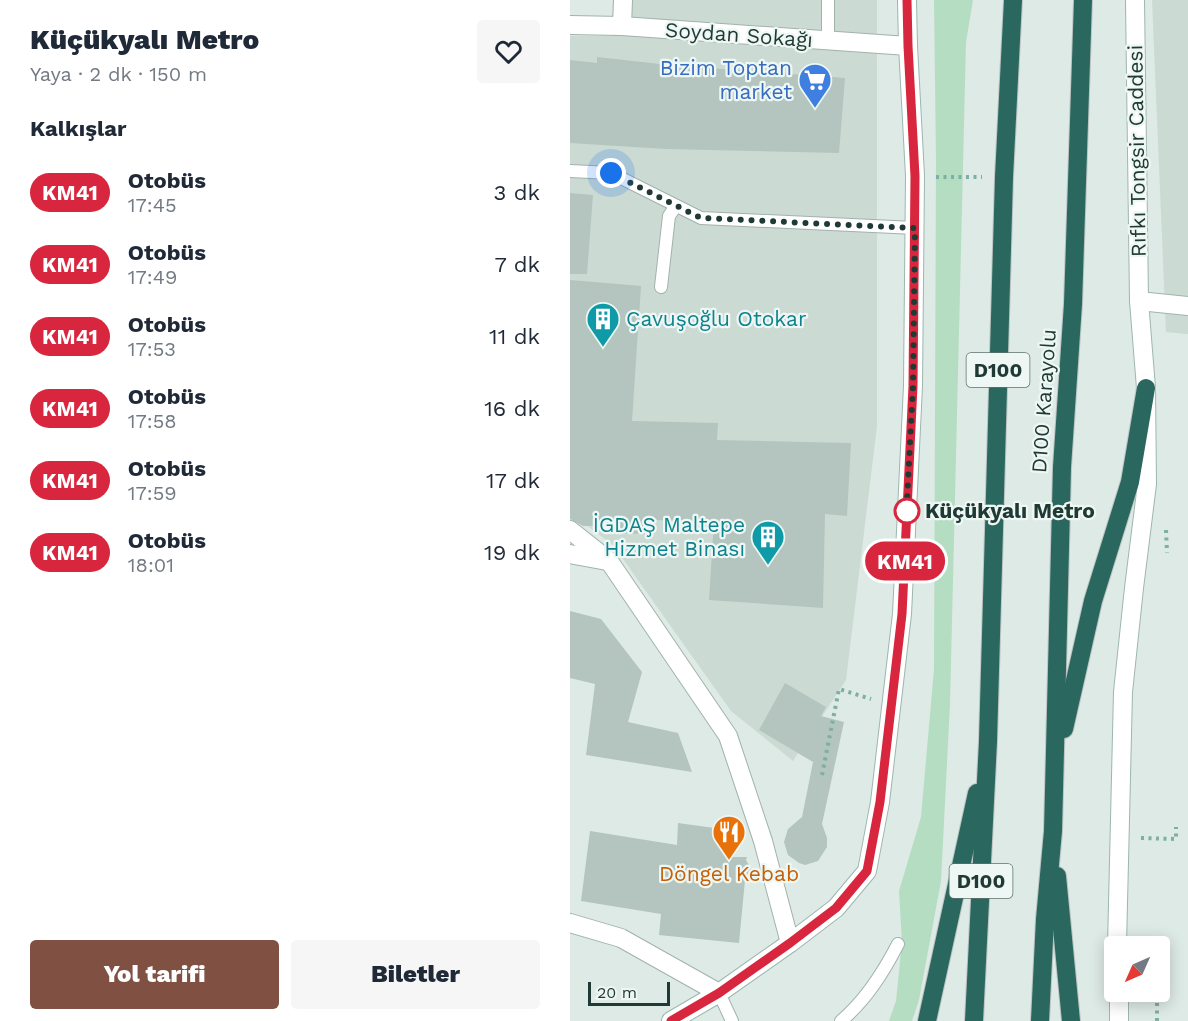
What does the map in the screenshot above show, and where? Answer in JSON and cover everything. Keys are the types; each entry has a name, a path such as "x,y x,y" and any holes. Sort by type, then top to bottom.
{"highway":[{"name":"D100 Karayolu","path":"974,1021 988,741 1004,177 1013,0"},
{"name":"D100 Karayolu","path":"1041,1021 1045,919 1053,831 1062,467 1073,304 1083,0"},
{"path":"1055,766 1093,601 1130,482 1146,388"},
{"path":"927,1021 988,741"},
{"path":"1053,831 1071,1021"}],"main road":[{"path":"622,26 623,0"},
{"path":"671,1021 719,993 836,908 867,871 880,802 903,603 913,386 915,176 907,0"},
{"name":"Rıfkı Tongsir Caddesi","path":"1117,936 1123,692 1147,484 1146,388 1138,301 1135,0"},
{"name":"Soydan Sokağı","path":"570,25 622,26 908,46"},
{"path":"1138,301 1188,306"},
{"path":"570,530 609,561 728,736 763,841 790,943"},
{"path":"570,554 609,561"},
{"path":"570,923 621,938 719,993"},
{"path":"1119,1002 1119,1021"}],"lane":[{"path":"828,0 828,41"},
{"path":"570,171 611,173 701,218 915,228"},
{"path":"661,287 669,216 676,206"},
{"path":"840,1021 867,994 884,970 898,944"},
{"path":"719,993 732,1021"}],"path":[{"path":"935,177 963,177"},
{"path":"822,775 839,689 892,706"},
{"path":"1119,837 1176,839 1176,827"},
{"path":"1157,1002 1157,1021"}],"shaded area":[{"path":"613,0 877,0 877,426 846,680 793,761 731,711 613,545 570,513 570,36 612,36"},
{"path":"1152,0 1188,0 1188,334 1166,332"}],"green space":[{"path":"934,0 973,0 966,42 950,704 941,881 919,1000 912,1021 889,1021 896,1001 902,942 899,891 921,817 934,669 936,160"}],"building":[{"path":"597,57 669,65 845,78 839,153 666,149 570,143 570,60 597,63"},
{"path":"570,193 593,195 587,274 570,274"},
{"path":"570,280 641,286 632,421 718,423 717,440 851,443 847,516 825,514 823,608 709,600 714,521 651,520 650,534 605,533 606,526 583,526 570,519"},
{"path":"570,611 601,619 642,672 628,722 678,733 692,772 586,755 595,684 570,678"},
{"path":"785,683 826,707 821,716 844,722 822,824 827,838 827,847 818,861 805,865 788,855 784,842 788,829 802,817 813,762 759,730"},
{"path":"678,823 729,830 731,857 747,857 746,860 758,882 745,880 739,943 659,935 661,914 581,901 590,831 677,845"}],"bus line":[{"name":"KM41","path":"671,1021 719,993 836,908 867,871 880,802 902,614 913,386 915,176 907,0"}],"place":[{"name":"Bizim Toptan market","path":"815,109"},
{"name":"Çavuşoğlu Otokar","path":"603,348"},
{"name":"Küçükyalı Metro","path":"907,511"},
{"name":"İGDAŞ Maltepe Hizmet Binası","path":"768,566"},
{"name":"Döngel Kebab","path":"729,861"}],"route":[{"path":"611,173 701,218 915,228 913,386 906,521 907,511"}]}
